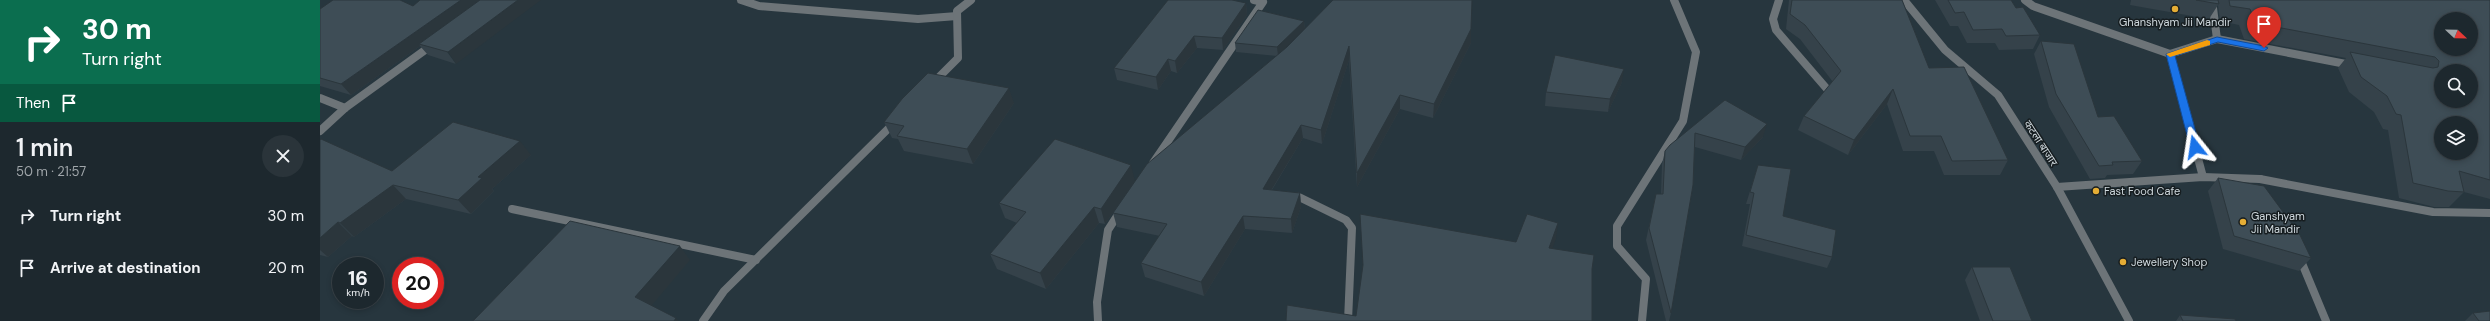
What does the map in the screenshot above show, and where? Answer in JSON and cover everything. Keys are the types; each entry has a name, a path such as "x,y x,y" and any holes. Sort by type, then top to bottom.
{"street":[{"path":"741,0 759,6 910,18 957,16"},
{"path":"927,89 958,58 957,11 971,0"},
{"path":"1175,147 1148,170 1263,2 1254,0"},
{"path":"1642,321 1646,279 1617,246 1617,226 1647,181 1683,121 1696,52 1674,0"},
{"path":"1779,0 1773,19 1776,30 1826,89"},
{"path":"1895,0 1904,0"},
{"name":"कटला बाजार","path":"1904,0 1945,50 1998,95 2057,187 2129,321"},
{"path":"2025,0 2033,6 2170,54 2217,40 2358,66"},
{"path":"2212,0 2217,40"},
{"path":"320,131 345,108 438,40"},
{"path":"2170,54 2203,178"},
{"path":"320,98 345,108"},
{"path":"703,321 724,291 901,115"},
{"path":"2057,187 2203,178 2260,178 2310,190 2433,212 2490,213"},
{"path":"2260,178 2268,193"},
{"path":"1299,197 1346,220 1352,228 1353,245 1348,321"},
{"path":"1098,321 1097,302 1108,230 1125,204"},
{"path":"512,209 606,227 670,243 756,260"},
{"path":"2296,250 2326,321"}],"building":[{"path":"333,0 400,0 413,6 420,0 461,0 341,84 320,78 320,9"},
{"path":"480,0 518,0 448,52 419,44"},
{"path":"1168,0 1232,0 1246,3 1222,38 1194,36 1175,61 1168,59 1156,77 1114,68"},
{"path":"1333,0 1472,0 1471,29 1434,104 1400,95 1357,173 1349,46 1321,130 1301,125 1263,189 1300,193 1291,219 1243,216 1201,282 1141,263 1167,224 1113,213 1147,164 1287,47"},
{"path":"1792,0 1902,0 1929,68 1964,67 2008,160 1952,161 1941,136 1910,136 1893,89 1854,140 1804,116 1841,71 1805,25 1790,14"},
{"path":"1948,0 2011,0 2016,8 2023,7 2040,35 2006,36 2002,29 1973,30 1964,12 1955,13"},
{"path":"2196,0 2218,0 2219,4"},
{"path":"2229,0 2490,0 2490,180 2459,171 2464,192 2448,191 2413,183 2401,115 2396,114 2387,96 2361,77 2350,52 2434,68 2434,108 2478,108 2478,64 2438,64 2439,61 2435,57 2255,23 2250,9 2230,6"},
{"path":"1258,10 1304,21 1277,47 1235,43"},
{"path":"2041,41 2074,44 2098,117 2114,116 2142,161 2112,162 2113,165 2099,166 2056,94"},
{"path":"1555,55 1624,69 1610,99 1546,92"},
{"path":"928,73 1009,88 967,149 897,136 904,126 884,122 902,99"},
{"path":"1725,100 1767,124 1745,147 1695,133 1693,185 1671,313 1649,228 1656,194 1663,194 1665,151 1670,145"},
{"path":"453,122 520,141 478,177 482,178 458,200 393,185 340,223 338,222 320,238 321,139 392,171"},
{"path":"1055,139 1131,165 1101,209 1094,207 1040,273 990,254 1026,212 999,203"},
{"path":"1758,165 1791,169 1783,216 1836,230 1832,257 1746,235 1754,193 1750,192"},
{"path":"2218,178 2264,186 2300,235 2311,258 2234,236"},
{"path":"1360,214 1516,242 1527,214 1558,223 1549,248 1594,255 1592,269 1592,321 1286,321 1287,305 1356,316 1363,265"},
{"path":"570,221 680,246 635,297 676,318 674,321 473,321"},
{"path":"1972,267 2010,267 2032,321 1993,321"},
{"path":"2490,311 2490,321 2479,321 2473,313"},
{"path":"2180,315 2235,319 2236,321 2183,321"}],"slow traffic":[{"path":"2170,54 2207,43"}],"place":[{"name":"Ghanshyam Jii Mandir","path":"2175,9"},
{"name":"Fast Food Cafe","path":"2096,191"},
{"name":"Ganshyam Jii Mandir","path":"2243,222"},
{"name":"Jewellery Shop","path":"2123,262"}],"route":[{"path":"2195,147 2170,54 2217,40 2264,48"}]}
